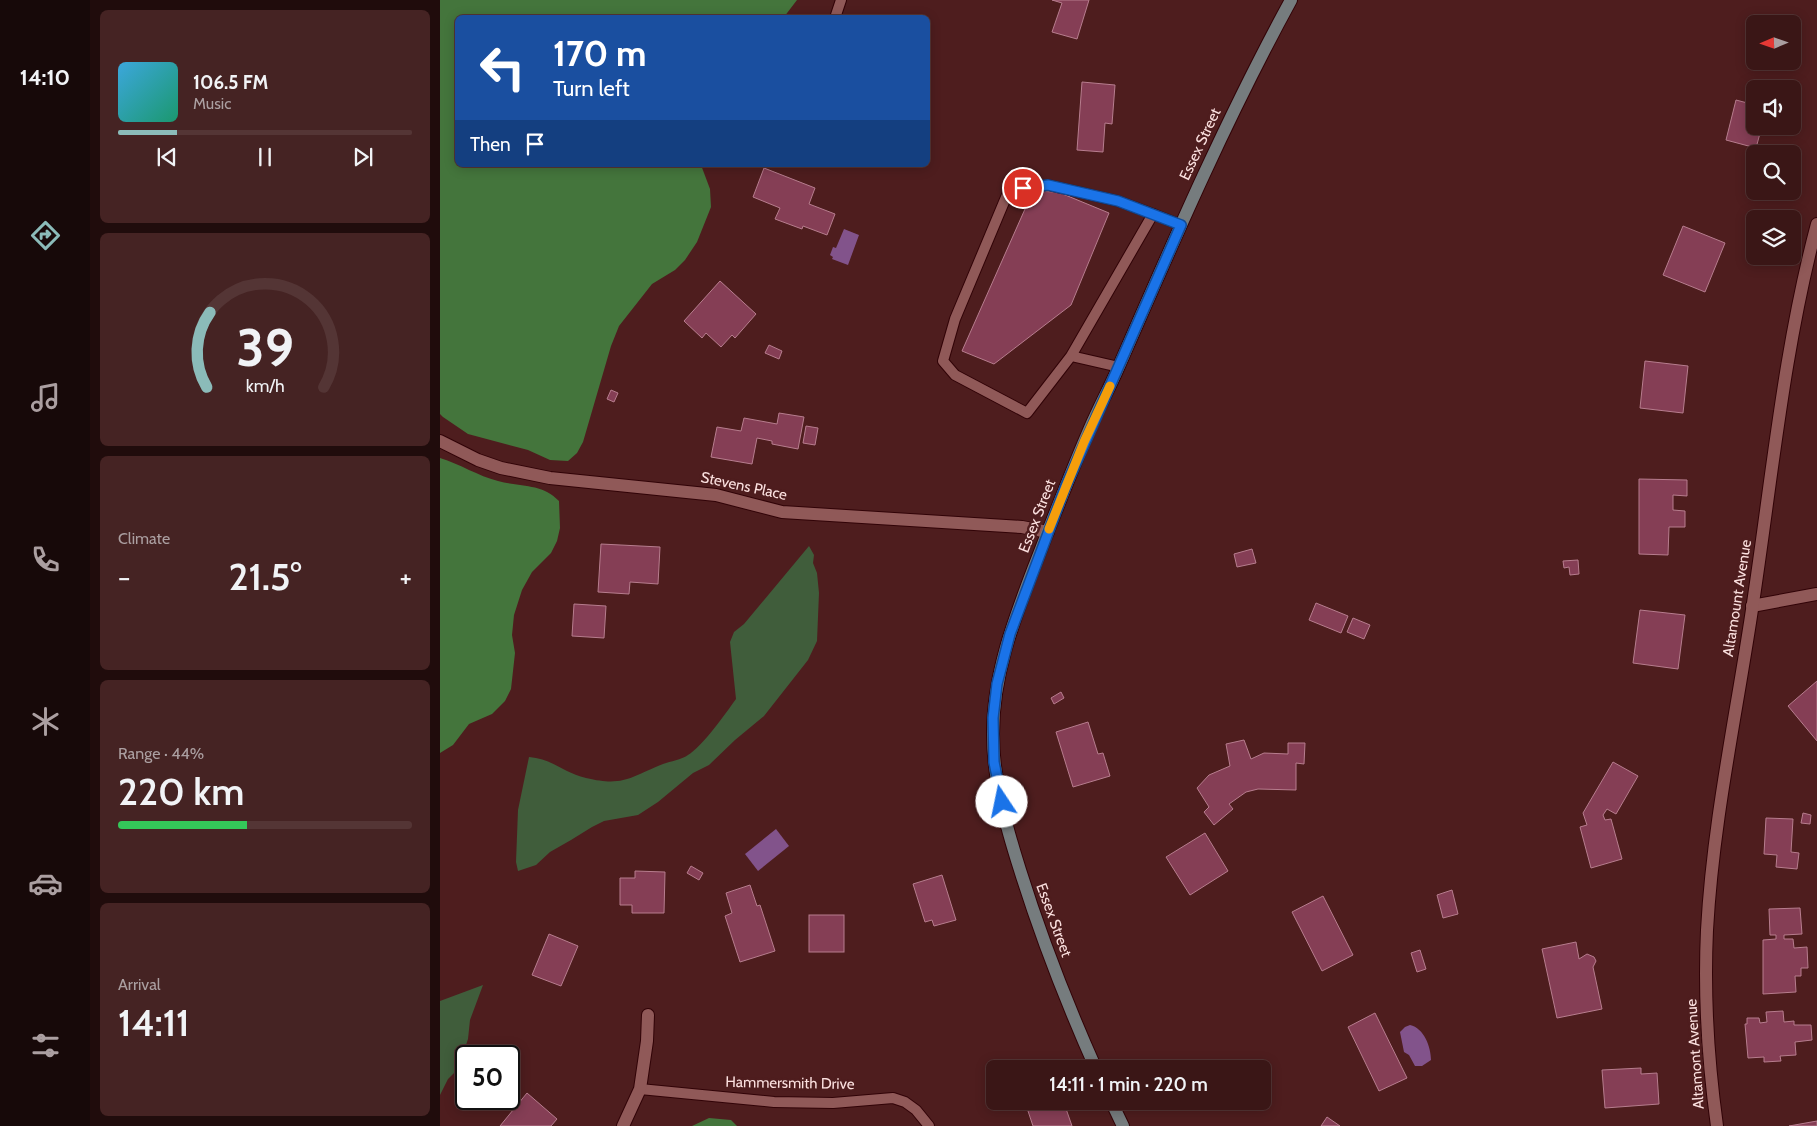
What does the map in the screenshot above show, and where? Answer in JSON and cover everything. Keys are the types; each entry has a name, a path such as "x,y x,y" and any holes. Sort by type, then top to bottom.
{"main road":[{"name":"Essex Street","path":"1092,1060 1048,952 1026,890 1005,817 994,762 994,702 1003,658 1015,618 1087,436 1229,120 1291,0"},
{"path":"1115,1110 1123,1126"}],"street":[{"name":"Altamount Avenue","path":"1706,980 1708,928 1720,810 1798,309 1817,224"},
{"name":"Stevens Place","path":"440,441 478,460 527,474 716,495 782,512 1022,527 1048,532"},
{"path":"1752,606 1817,594"},
{"name":"Altamont Avenue","path":"1706,980 1710,1066 1717,1126"},
{"path":"623,1126 640,1089 648,1041 648,1015"}],"lane":[{"path":"836,15 842,0"},
{"path":"1153,214 1071,356 1027,414 955,375 943,361 955,319 1009,190 1048,185 1118,201 1153,214 1181,225"},
{"path":"1071,356 1119,367"},
{"name":"Hammersmith Drive","path":"640,1089 774,1102 833,1103 893,1098 905,1102 916,1110 929,1126"}],"green space":[{"path":"440,0 797,0 786,15 455,15 455,167 702,167 710,189 711,207 697,242 685,260 675,270 652,284 619,326 611,346 583,442 577,453 568,461 550,460 528,450 468,434 440,414"},
{"path":"440,458 491,479 538,488 552,495 559,501 560,528 557,541 551,553 532,572 522,590 514,615 512,635 515,653 511,689 505,701 492,714 469,724 453,745 440,753"},
{"path":"809,546 814,555 813,563 817,573 819,593 817,641 808,660 764,716 709,765 693,773 658,802 638,815 604,821 550,852 536,865 518,871 516,862 518,810 529,757 545,760 578,776 599,781 618,781 634,777 682,758 694,751 714,729 736,699 730,642 734,632 744,624"},
{"path":"483,985 470,1020 466,1045 455,1045 455,1072 448,1079 440,1095 440,1001"},
{"path":"709,1118 731,1120 737,1126 692,1126"}],"shaded area":[{"path":"844,229 859,235 848,265 832,259 833,257 830,255 833,247 836,248"},
{"path":"776,829 789,846 758,871 745,854"},
{"path":"1410,1025 1423,1034 1430,1049 1431,1060 1422,1066 1415,1066 1409,1055 1404,1052 1400,1032"}],"building":[{"path":"1052,0 1089,0 1077,39 1052,32 1062,3"},
{"path":"1082,82 1115,85 1112,124 1105,123 1103,152 1077,150"},
{"path":"1736,100 1746,103 1746,135 1760,135 1757,145 1746,145 1726,140"},
{"path":"764,168 815,188 809,204 835,214 827,235 803,226 802,229 775,219 780,208 753,197"},
{"path":"1033,191 1058,192 1109,213 1071,305 994,364 962,351"},
{"path":"1683,226 1725,243 1705,292 1663,275"},
{"path":"720,281 756,314 735,338 732,335 721,347 706,333 702,338 684,321"},
{"path":"769,345 782,351 779,359 765,353"},
{"path":"1645,361 1688,366 1683,413 1640,408"},
{"path":"611,390 618,393 614,402 607,399"},
{"path":"779,413 804,417 798,449 772,444 772,441 757,438 752,464 711,457 717,427 741,431 744,418 777,424"},
{"path":"806,426 818,428 815,445 803,443"},
{"path":"1639,479 1687,480 1687,496 1673,495 1673,510 1685,511 1685,527 1669,527 1668,555 1639,554"},
{"path":"601,544 660,547 658,584 630,582 629,594 598,592"},
{"path":"1252,549 1256,563 1237,567 1234,554"},
{"path":"1578,560 1579,574 1570,575 1569,567 1564,568 1563,561"},
{"path":"1316,603 1348,616 1341,633 1309,620"},
{"path":"574,604 606,606 604,638 572,636"},
{"path":"1640,610 1685,615 1678,669 1633,663"},
{"path":"1353,618 1370,625 1364,639 1347,632"},
{"path":"1817,681 1817,741 1788,706"},
{"path":"1061,692 1064,698 1054,704 1051,698"},
{"path":"1088,722 1098,754 1103,753 1110,776 1073,787 1056,732"},
{"path":"1244,740 1251,759 1264,753 1288,754 1288,743 1305,743 1304,764 1296,763 1296,790 1258,789 1246,792 1229,804 1233,809 1214,825 1204,812 1209,807 1197,788 1209,775 1230,766 1226,744"},
{"path":"1613,762 1638,776 1616,814 1607,809 1603,815 1605,820 1611,819 1622,859 1591,868 1580,827 1587,825 1583,813"},
{"path":"1803,813 1811,815 1810,824 1801,823"},
{"path":"1766,818 1793,819 1791,852 1799,853 1797,869 1776,867 1777,855 1764,854"},
{"path":"1205,833 1228,871 1190,895 1166,857"},
{"path":"691,866 703,873 699,880 687,873"},
{"path":"635,871 665,872 664,913 632,913 632,905 620,905 620,878 635,878"},
{"path":"942,875 956,920 934,926 932,920 925,922 913,884"},
{"path":"750,885 757,906 760,905 775,951 740,962 725,916 732,913 726,893"},
{"path":"1452,890 1458,914 1443,918 1437,895"},
{"path":"1323,896 1353,955 1322,971 1292,912"},
{"path":"1800,908 1802,934 1784,935 1784,939 1793,939 1794,948 1807,947 1808,968 1801,968 1801,976 1795,976 1796,992 1763,994 1763,940 1776,939 1776,935 1770,935 1769,909"},
{"path":"809,915 844,915 844,952 809,952"},
{"path":"549,934 578,946 561,986 532,975"},
{"path":"1576,942 1579,959 1587,954 1594,957 1596,961 1593,967 1602,1009 1557,1018 1542,949"},
{"path":"1420,950 1426,969 1417,972 1411,953"},
{"path":"1783,1011 1784,1022 1794,1021 1794,1025 1811,1025 1812,1040 1795,1042 1796,1055 1780,1056 1781,1061 1764,1062 1764,1057 1748,1058 1745,1024 1747,1024 1747,1018 1759,1018 1760,1023 1767,1022 1766,1012"},
{"path":"1375,1013 1407,1078 1379,1091 1348,1027"},
{"path":"1641,1068 1641,1074 1657,1073 1659,1104 1605,1108 1602,1070"},
{"path":"527,1093 557,1119 551,1126 500,1126 513,1110 520,1110 520,1102"},
{"path":"1028,1110 1066,1110 1072,1126 1033,1126"},
{"path":"1327,1117 1340,1126 1321,1126"},
{"path":"1817,1121 1817,1126 1789,1126"}],"slow traffic":[{"path":"1049,529 1090,427 1110,386"}],"route":[{"path":"1002,802 994,762 993,718 997,684 1010,634 1090,427 1119,367 1181,225 1118,201 1048,185 1023,188"}]}
